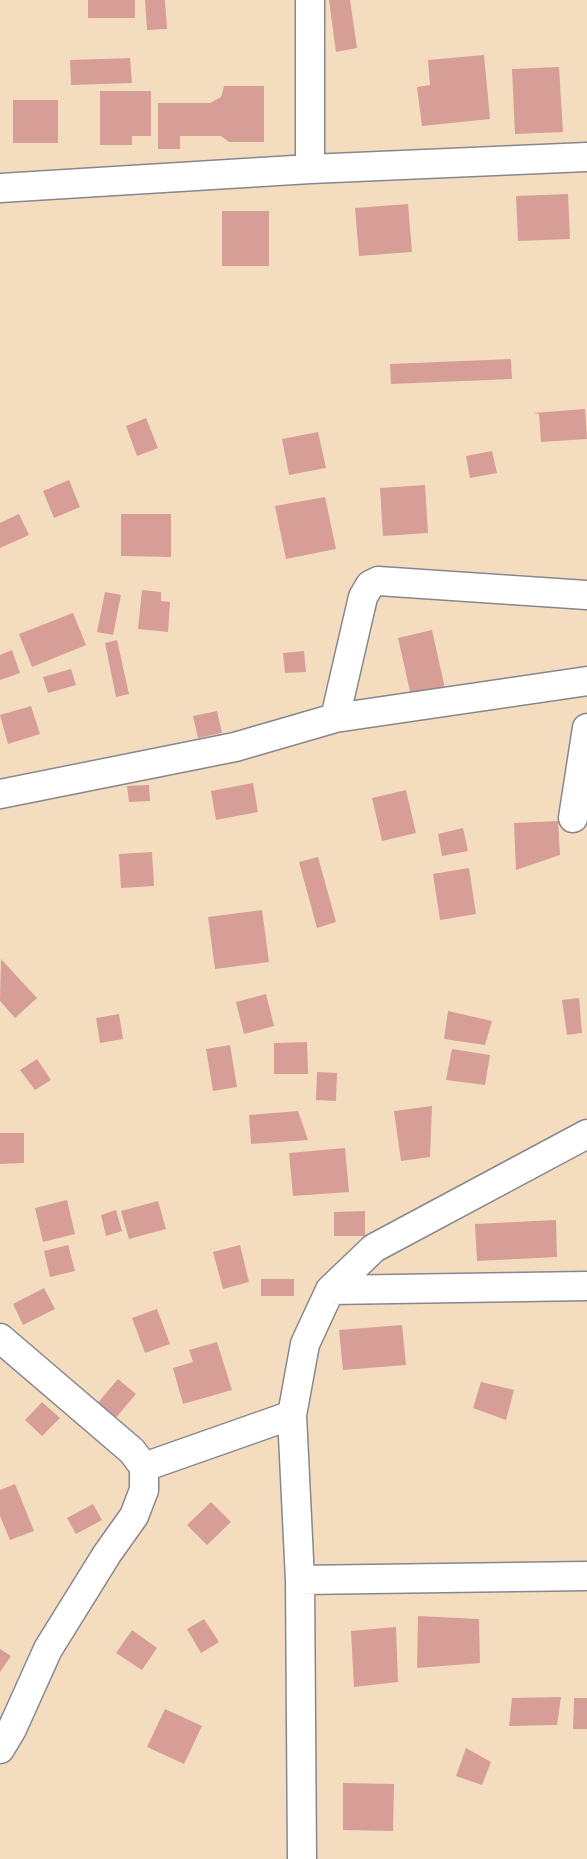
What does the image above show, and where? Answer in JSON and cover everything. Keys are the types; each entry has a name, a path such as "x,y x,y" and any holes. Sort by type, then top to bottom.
{"street":[{"path":"310,0 310,169"},
{"path":"0,188 310,169 587,157"},
{"path":"335,718 363,597 370,585 378,581 587,595"},
{"path":"0,794 234,747 335,718 587,681"},
{"path":"573,818 587,728"},
{"path":"302,1859 300,1580 292,1415 305,1344 330,1290 374,1248 587,1134"},
{"path":"330,1290 587,1286"},
{"path":"0,1338 132,1450 144,1467 144,1490 134,1516 107,1554 48,1649 12,1729 0,1749"},
{"path":"144,1467 292,1415"},
{"path":"300,1580 587,1576"}],"building":[{"path":"88,0 135,0 135,18 88,18"},
{"path":"145,0 165,0 167,29 147,30"},
{"path":"329,0 350,0 357,48 336,52"},
{"path":"484,55 490,119 422,126 417,87 430,85 428,60"},
{"path":"130,58 132,83 71,85 70,60"},
{"path":"559,67 563,132 515,134 512,69"},
{"path":"224,86 264,86 264,142 229,142 221,136 180,136 180,149 158,149 158,103 210,103 221,97"},
{"path":"100,91 151,91 151,136 132,136 132,145 100,145"},
{"path":"13,100 58,100 58,143 13,143"},
{"path":"568,194 570,239 518,241 516,196"},
{"path":"408,204 412,252 359,256 355,208"},
{"path":"222,211 269,211 269,266 222,266"},
{"path":"511,359 512,379 391,384 390,364"},
{"path":"585,409 587,439 541,442 539,414 533,413"},
{"path":"146,418 158,448 137,456 126,426"},
{"path":"318,432 326,468 289,475 282,439"},
{"path":"492,451 497,473 470,478 466,456"},
{"path":"69,480 80,507 54,518 43,491"},
{"path":"425,485 428,533 383,536 380,488"},
{"path":"325,497 336,549 286,559 275,506"},
{"path":"19,514 29,535 0,548 0,523"},
{"path":"121,514 171,514 171,557 121,556"},
{"path":"142,590 161,592 161,601 170,602 168,632 138,629"},
{"path":"105,592 121,595 113,635 97,632"},
{"path":"73,613 86,645 32,667 19,634"},
{"path":"432,630 446,693 412,700 398,638"},
{"path":"117,640 129,694 116,697 105,643"},
{"path":"12,650 20,673 0,680 0,655"},
{"path":"304,651 306,672 285,673 283,653"},
{"path":"71,669 76,685 48,693 43,677"},
{"path":"31,706 40,734 8,744 0,715"},
{"path":"217,711 222,733 198,738 193,716"},
{"path":"253,783 258,812 216,820 211,791"},
{"path":"149,785 150,801 129,802 127,786"},
{"path":"406,790 416,833 382,841 372,798"},
{"path":"558,821 560,855 516,870 514,823"},
{"path":"463,828 468,851 442,856 438,834"},
{"path":"152,852 154,886 121,888 119,854"},
{"path":"318,857 336,922 317,928 299,862"},
{"path":"469,868 476,914 440,920 433,874"},
{"path":"262,910 269,962 215,969 208,917"},
{"path":"1,959 37,998 15,1018 0,1001"},
{"path":"266,994 274,1026 244,1034 236,1002"},
{"path":"579,998 582,1033 567,1035 562,1000"},
{"path":"448,1011 492,1021 485,1045 444,1039"},
{"path":"119,1014 123,1039 100,1043 96,1018"},
{"path":"307,1042 308,1074 274,1074 274,1043"},
{"path":"230,1045 237,1087 213,1091 206,1049"},
{"path":"452,1049 490,1055 485,1085 446,1080"},
{"path":"37,1059 51,1080 35,1090 20,1070"},
{"path":"317,1072 337,1073 336,1101 316,1100"},
{"path":"432,1106 430,1157 401,1161 394,1111"},
{"path":"298,1111 308,1140 251,1144 249,1115"},
{"path":"0,1133 24,1133 24,1163 0,1164"},
{"path":"345,1148 349,1192 293,1196 289,1153"},
{"path":"67,1200 75,1234 43,1242 35,1208"},
{"path":"158,1201 166,1229 129,1239 121,1211"},
{"path":"116,1210 122,1231 106,1236 101,1215"},
{"path":"365,1211 365,1236 334,1236 334,1212"},
{"path":"556,1220 557,1257 477,1261 475,1224"},
{"path":"68,1245 75,1271 50,1277 44,1251"},
{"path":"240,1245 249,1282 223,1289 213,1252"},
{"path":"261,1279 294,1279 294,1296 261,1296"},
{"path":"44,1288 55,1309 23,1325 13,1304"},
{"path":"157,1309 170,1344 145,1353 132,1318"},
{"path":"402,1325 406,1365 343,1370 339,1330"},
{"path":"217,1342 232,1390 183,1404 173,1368 193,1362 189,1350"},
{"path":"118,1379 136,1394 114,1420 96,1405"},
{"path":"481,1382 514,1390 506,1420 473,1408"},
{"path":"42,1402 60,1418 42,1436 25,1420"},
{"path":"15,1484 34,1531 10,1540 0,1516 0,1490"},
{"path":"211,1502 231,1522 207,1545 187,1525"},
{"path":"93,1504 102,1520 76,1534 67,1518"},
{"path":"418,1616 479,1619 480,1663 417,1668"},
{"path":"204,1619 219,1642 201,1653 187,1629"},
{"path":"396,1627 398,1682 354,1687 351,1631"},
{"path":"132,1630 157,1648 142,1670 116,1653"},
{"path":"0,1649 11,1656 0,1672"},
{"path":"561,1697 557,1725 509,1726 512,1698"},
{"path":"574,1698 587,1698 587,1729 573,1729"},
{"path":"165,1709 202,1726 184,1764 147,1747"},
{"path":"466,1748 491,1762 482,1785 456,1776"},
{"path":"343,1783 394,1784 393,1831 343,1830"}]}
